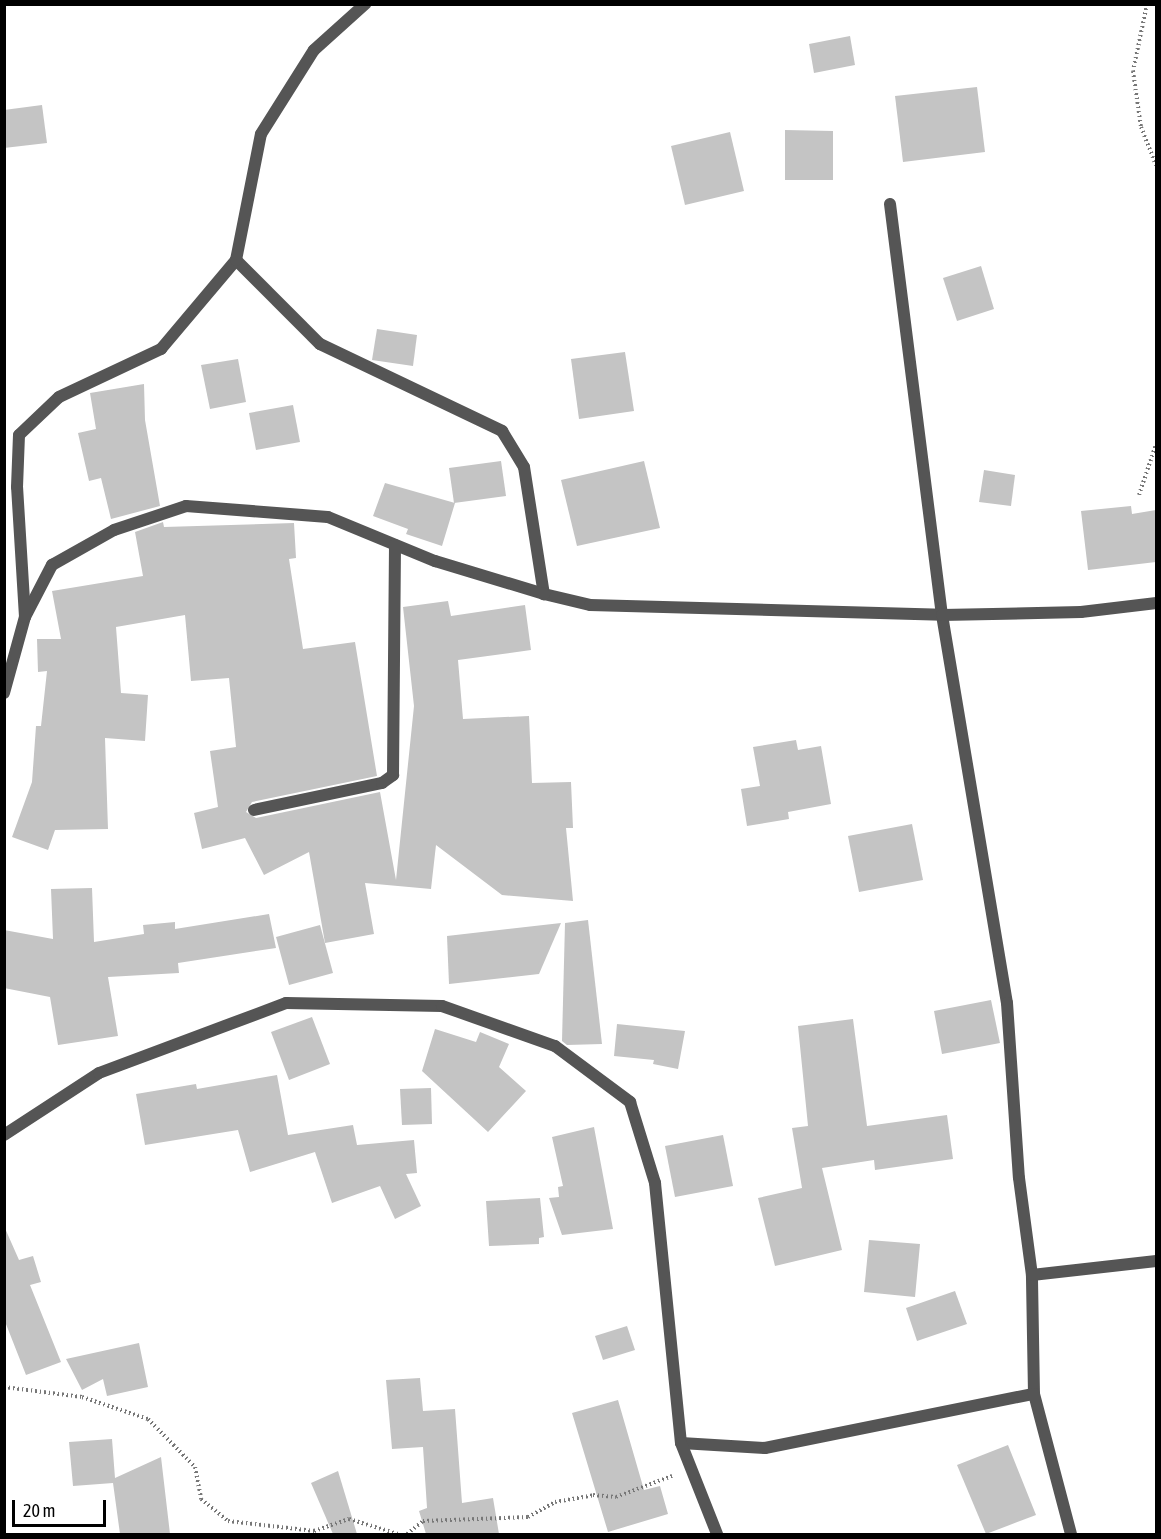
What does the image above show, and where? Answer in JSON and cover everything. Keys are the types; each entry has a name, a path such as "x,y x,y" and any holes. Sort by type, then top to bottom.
{"street":[{"path":"25,617 17,487 19,435 59,397 161,349 236,260 261,134 314,50 365,4"},
{"path":"890,204 942,615 1007,1003 1019,1178 1032,1275 1034,1394 1071,1534"},
{"path":"236,260 320,344 502,431 524,467 544,594"},
{"path":"4,693 25,617 52,565 114,530 186,506 328,517 395,545 544,594 590,605 942,615 1081,612 1156,603"},
{"path":"254,810 382,783 393,776 395,545"},
{"path":"4,1135 99,1073 285,1003 442,1006 555,1046 630,1102 655,1183 681,1443 690,1471 717,1534"},
{"path":"1032,1275 1156,1262"},
{"path":"681,1443 765,1448 1034,1394"}],"path":[{"path":"1147,4 1133,72 1141,127 1156,165"},
{"path":"1139,495 1156,444"},
{"path":"4,1387 82,1397 148,1419 195,1467 201,1499 228,1521 314,1531 349,1519 398,1534"},
{"path":"407,1534 423,1521 528,1517 555,1502 593,1495 616,1497 690,1471"}],"building":[{"path":"850,36 855,65 814,73 809,44"},
{"path":"977,87 985,152 903,162 895,96"},
{"path":"42,105 47,143 4,148 4,110"},
{"path":"785,130 833,131 833,180 785,180"},
{"path":"730,132 744,191 685,205 671,146"},
{"path":"981,266 994,309 957,321 943,278"},
{"path":"377,329 417,335 413,366 372,360"},
{"path":"625,352 634,411 579,419 571,359"},
{"path":"238,359 246,402 210,409 201,365"},
{"path":"144,384 145,420 160,506 111,519 101,478 89,481 78,433 96,429 90,393"},
{"path":"293,405 300,442 256,450 249,413"},
{"path":"501,461 506,496 454,503 449,468"},
{"path":"644,461 660,528 577,546 561,480"},
{"path":"984,470 1015,475 1011,506 979,502"},
{"path":"385,483 455,503 442,546 406,534 408,529 373,516"},
{"path":"1131,506 1132,514 1156,510 1156,562 1088,570 1081,511"},
{"path":"163,522 164,527 294,523 296,558 289,559 303,649 355,642 377,776 252,802 246,812 256,818 380,792 396,880 414,706 403,607 448,601 451,616 525,605 531,650 458,660 463,719 529,716 532,783 571,782 573,828 566,828 573,901 502,895 436,845 431,889 365,883 374,934 325,943 309,852 264,875 245,838 202,849 194,813 218,807 210,751 236,747 229,678 191,681 185,615 116,627 121,693 148,695 145,741 105,738 108,829 55,830 48,850 12,837 32,782 36,726 41,726 47,671 38,672 37,639 61,639 52,591 143,576 135,532"},
{"path":"796,740 798,750 821,746 831,804 788,812 789,819 747,826 741,789 760,786 753,747"},
{"path":"912,824 923,880 859,892 848,836"},
{"path":"92,888 94,942 144,934 143,925 175,922 175,929 269,914 276,948 178,963 179,973 108,977 118,1036 58,1045 50,997 4,988 4,930 53,939 51,889"},
{"path":"588,920 602,1044 567,1045 562,1041 565,923"},
{"path":"561,923 539,974 449,984 447,936"},
{"path":"320,925 333,973 289,985 276,937"},
{"path":"991,1000 1000,1043 942,1054 934,1011"},
{"path":"312,1017 330,1064 289,1080 271,1032"},
{"path":"853,1019 867,1126 947,1115 953,1159 875,1170 874,1160 822,1168 842,1250 775,1266 758,1198 802,1188 792,1128 808,1126 798,1026"},
{"path":"617,1024 685,1031 678,1069 653,1064 654,1060 614,1056"},
{"path":"435,1029 476,1042 480,1032 509,1044 499,1067 526,1091 488,1132 422,1071"},
{"path":"277,1075 288,1135 353,1125 357,1145 414,1140 417,1173 406,1174 421,1206 395,1219 380,1186 332,1203 315,1152 250,1172 238,1130 145,1145 136,1094 196,1084 197,1089"},
{"path":"431,1088 432,1124 402,1125 400,1089"},
{"path":"594,1127 613,1229 562,1235 549,1198 559,1197 558,1187 563,1186 552,1137"},
{"path":"723,1135 733,1186 675,1197 665,1146"},
{"path":"540,1198 544,1237 539,1238 539,1244 489,1246 486,1201"},
{"path":"4,1226 19,1260 33,1256 41,1282 30,1285 61,1362 26,1375 4,1319"},
{"path":"869,1240 920,1244 915,1297 864,1292"},
{"path":"955,1291 967,1324 917,1341 906,1308"},
{"path":"627,1326 635,1350 603,1360 595,1336"},
{"path":"139,1343 148,1387 107,1396 103,1379 82,1390 66,1359"},
{"path":"420,1378 423,1411 455,1409 462,1503 493,1498 499,1534 426,1534 419,1511 427,1508 423,1447 392,1449 386,1380"},
{"path":"618,1400 644,1490 660,1486 668,1514 608,1532 572,1413"},
{"path":"112,1439 115,1478 161,1457 170,1534 120,1534 113,1483 73,1486 69,1442"},
{"path":"1008,1445 1036,1515 986,1534 957,1465"},
{"path":"338,1471 357,1534 333,1534 311,1483"}]}
